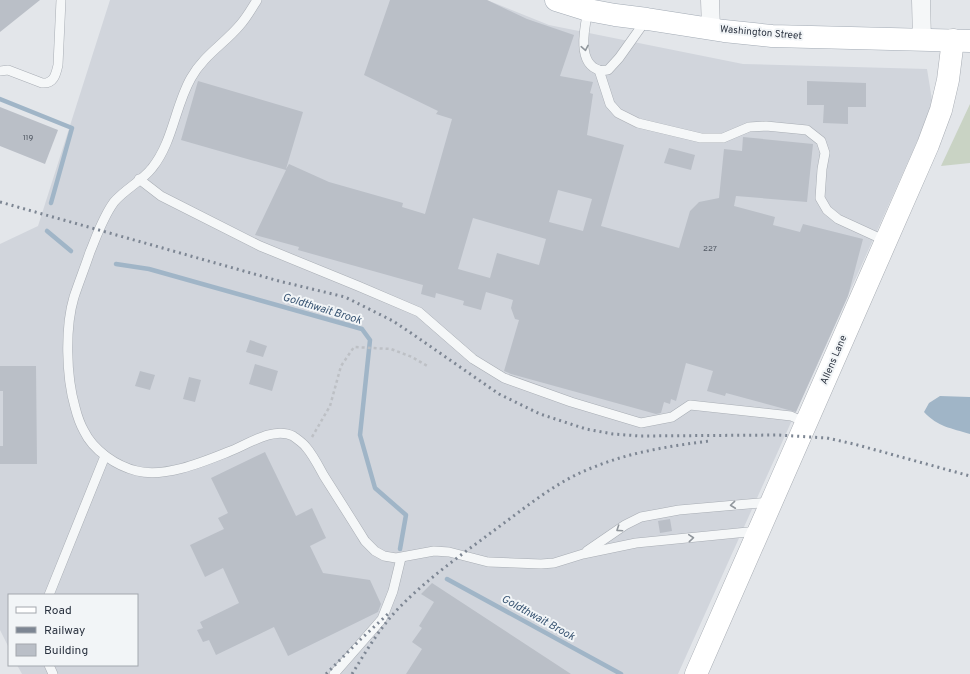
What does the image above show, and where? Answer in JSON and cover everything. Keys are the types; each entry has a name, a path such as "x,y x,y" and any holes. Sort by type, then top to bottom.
{"street":[{"name":"Washington Street","path":"556,0 588,10 615,15 772,36 962,40"},
{"path":"710,0 711,29"},
{"path":"920,0 922,40"},
{"name":"Allens Lane","path":"696,674 886,241 941,110 948,80 962,40"}],"lane":[{"path":"0,72 8,70 47,84 52,80 56,75 58,65 61,0"},
{"path":"258,0 240,26 200,64 192,75 185,89 161,155 152,169 115,201 105,216 74,298 68,336 72,395 77,415 84,433 105,456 122,466 138,472 156,472 178,469 197,463 243,446 259,438 278,433 292,436 306,447 365,541 375,551 384,556 396,558 434,551 449,552 488,562 541,564 554,563 583,554 636,543 759,531"},
{"path":"588,10 584,30 583,47 589,63 599,70 608,70 616,62 647,19"},
{"path":"599,70 610,104 618,113 638,123 701,138 723,138 749,127 766,126 807,130 820,141 825,153 822,169 820,198 827,210 838,219 886,241"},
{"path":"139,179 161,196 260,246 418,312 473,359 504,378 571,402 641,423 672,417 690,405 791,416 806,423"},
{"path":"49,594 105,456"},
{"path":"583,554 625,525 641,517 679,510 772,502"},
{"path":"334,674 382,619 393,592 401,558"}],"path":[{"path":"306,447 330,406 341,366 354,347 391,349 412,357 429,367"}],"shaded area":[{"path":"110,0 487,0 549,25 743,64 927,69 933,106 678,674 22,674 18,666 138,666 138,594 8,594 8,646 0,630 0,244 38,226"}],"green space":[{"path":"970,104 970,163 941,166"}],"water":[{"path":"940,396 970,397 970,434 940,424 924,412 929,403"}],"building":[{"path":"0,0 40,0 0,32"},
{"path":"390,0 487,0 527,19 574,35 560,76 593,82 590,93 593,94 587,135 624,145 601,226 679,248 690,211 699,202 719,198 724,149 742,151 743,137 813,144 807,202 736,196 734,206 775,217 773,225 800,232 803,224 863,239 848,296 796,412 726,393 725,396 707,391 713,371 686,363 676,401 671,399 670,404 664,402 661,413 656,414 504,371 519,320 515,319 511,308 513,300 486,292 481,310 463,305 464,301 436,293 435,298 421,294 423,285 298,250 299,247 255,235 286,170 181,140 198,81 303,112 286,169 289,164 329,182 403,203 402,207 425,214 452,119 436,114 438,111 364,75","holes":["558,190 592,199 583,231 549,222","473,218 546,239 539,265 497,253 490,278 458,269"]},
{"path":"807,81 866,83 866,107 848,107 848,124 823,123 824,105 807,105"},
{"path":"0,107 58,130 45,164 0,146"},
{"path":"669,148 695,155 691,170 664,163"},
{"path":"250,340 267,346 263,357 246,352"},
{"path":"255,364 278,371 272,391 249,384"},
{"path":"0,366 36,366 37,464 0,464 0,446 3,446 3,391 0,391"},
{"path":"140,371 155,375 150,390 135,386"},
{"path":"189,377 201,380 195,402 183,399"},
{"path":"265,452 296,516 312,508 326,538 310,546 323,573 370,580 381,604 378,612 288,656 274,627 216,655 209,640 203,642 197,630 203,628 200,622 239,603 223,568 205,577 190,545 224,529 218,518 228,513 211,478"},
{"path":"670,519 672,531 660,533 658,521"},
{"path":"432,583 571,674 406,674 422,649 412,642 422,628 419,626 434,602 421,594"}],"waterway":[{"name":"Goldthwait Brook","path":"0,99 72,128 51,203"},
{"name":"Goldthwait Brook","path":"47,231 71,251"},
{"name":"Goldthwait Brook","path":"116,264 149,269 362,329 370,340 360,435 375,488 406,515 400,549"},
{"name":"Goldthwait Brook","path":"447,579 621,674"}],"railway":[{"path":"0,202 279,281 345,297 393,321 499,394 540,414 586,429 613,434 640,436 779,435 827,438 970,476"},
{"path":"352,674 383,627 395,612 419,588 545,493 581,472 622,457 651,450 709,441"},
{"path":"326,674 389,613"}]}
